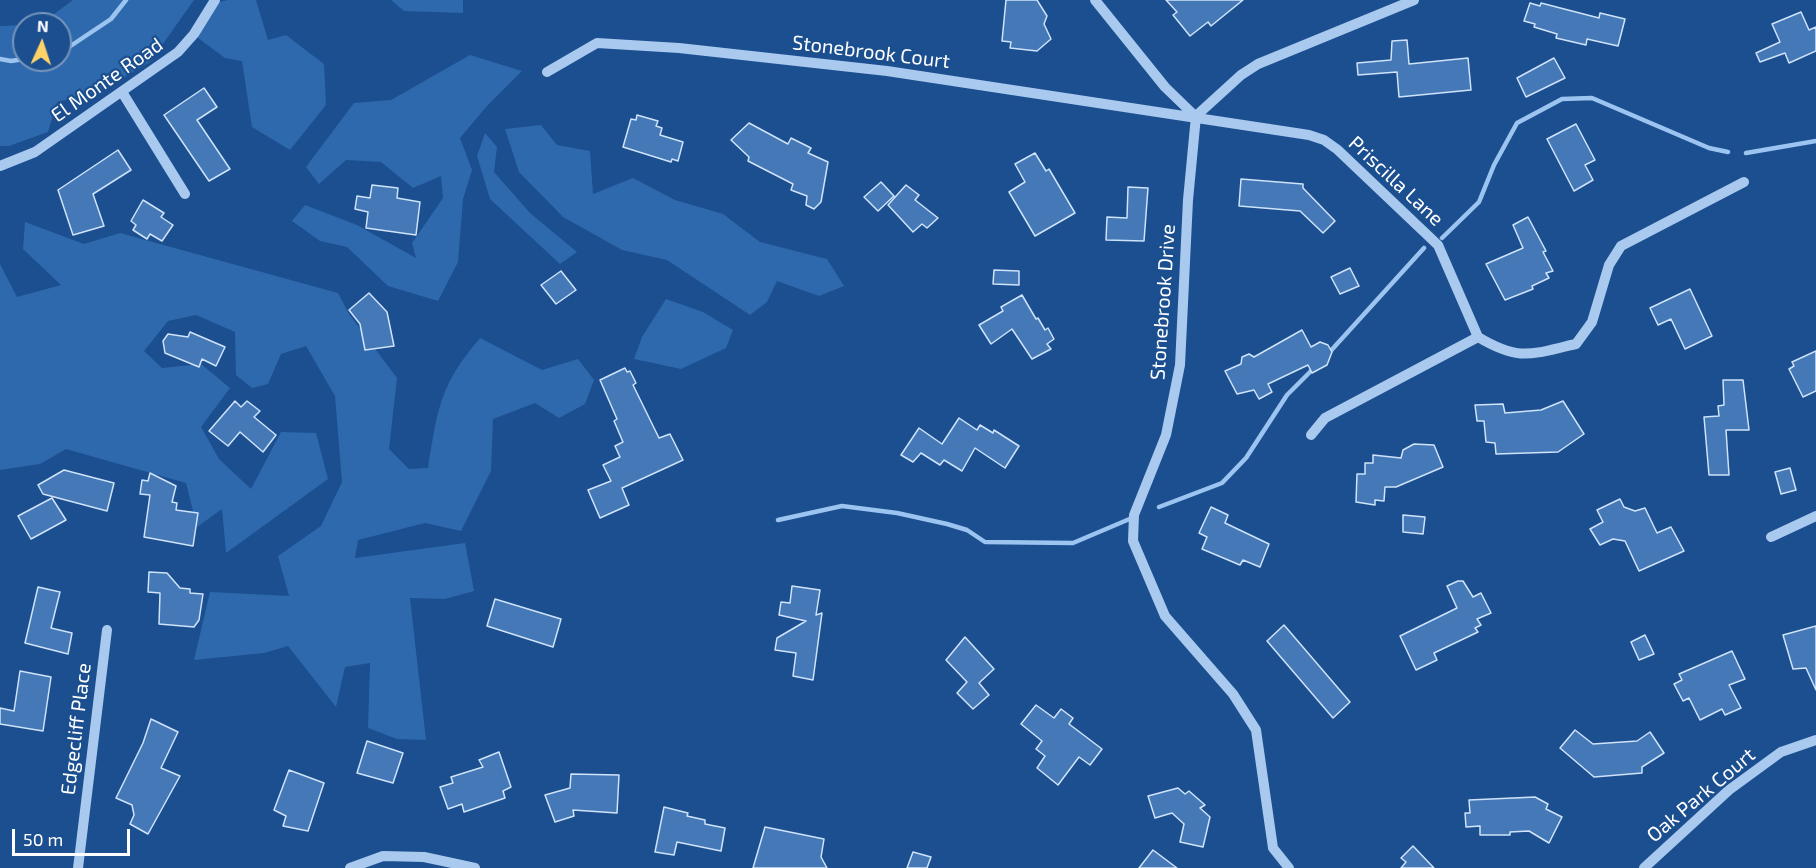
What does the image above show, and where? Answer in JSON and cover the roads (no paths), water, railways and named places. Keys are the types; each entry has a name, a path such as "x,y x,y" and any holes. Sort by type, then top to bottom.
{"street":[{"name":"El Monte Road","path":"0,166 36,152 178,52 194,34 215,0"},
{"path":"1095,0 1165,87 1196,116 1241,75 1258,64 1414,0"},
{"name":"Stonebrook Court","path":"547,72 597,43 679,48 887,71 1196,116"},
{"path":"122,92 186,194"},
{"name":"Priscilla Lane","path":"1196,116 1309,135 1324,140 1338,150 1438,245 1478,337"},
{"name":"Stonebrook Drive","path":"1196,116 1189,190 1180,365 1167,435 1134,515 1133,541 1165,616 1233,694 1256,730 1273,848 1289,868"},
{"path":"1311,435 1325,418 1478,337 1500,350 1527,355 1576,344 1592,322 1609,266 1621,246 1744,182"},
{"path":"1772,537 1816,516"},
{"name":"Edgecliff Place","path":"78,868 107,630"},
{"name":"Oak Park Court","path":"1644,868 1729,790 1781,752 1816,740"},
{"path":"350,868 383,856 424,858 476,868"}],"waterway":[{"path":"72,45 111,19 126,0"},
{"path":"0,59 12,61"},
{"path":"1442,238 1479,202 1494,165 1517,123 1562,99 1592,98 1709,148 1728,152"},
{"path":"1746,153 1816,141"},
{"path":"1327,355 1424,248"},
{"path":"1159,507 1222,483 1246,458 1287,395 1315,367"},
{"path":"778,520 842,506 897,513 947,524 967,530 985,542 1073,543 1132,518"}]}
